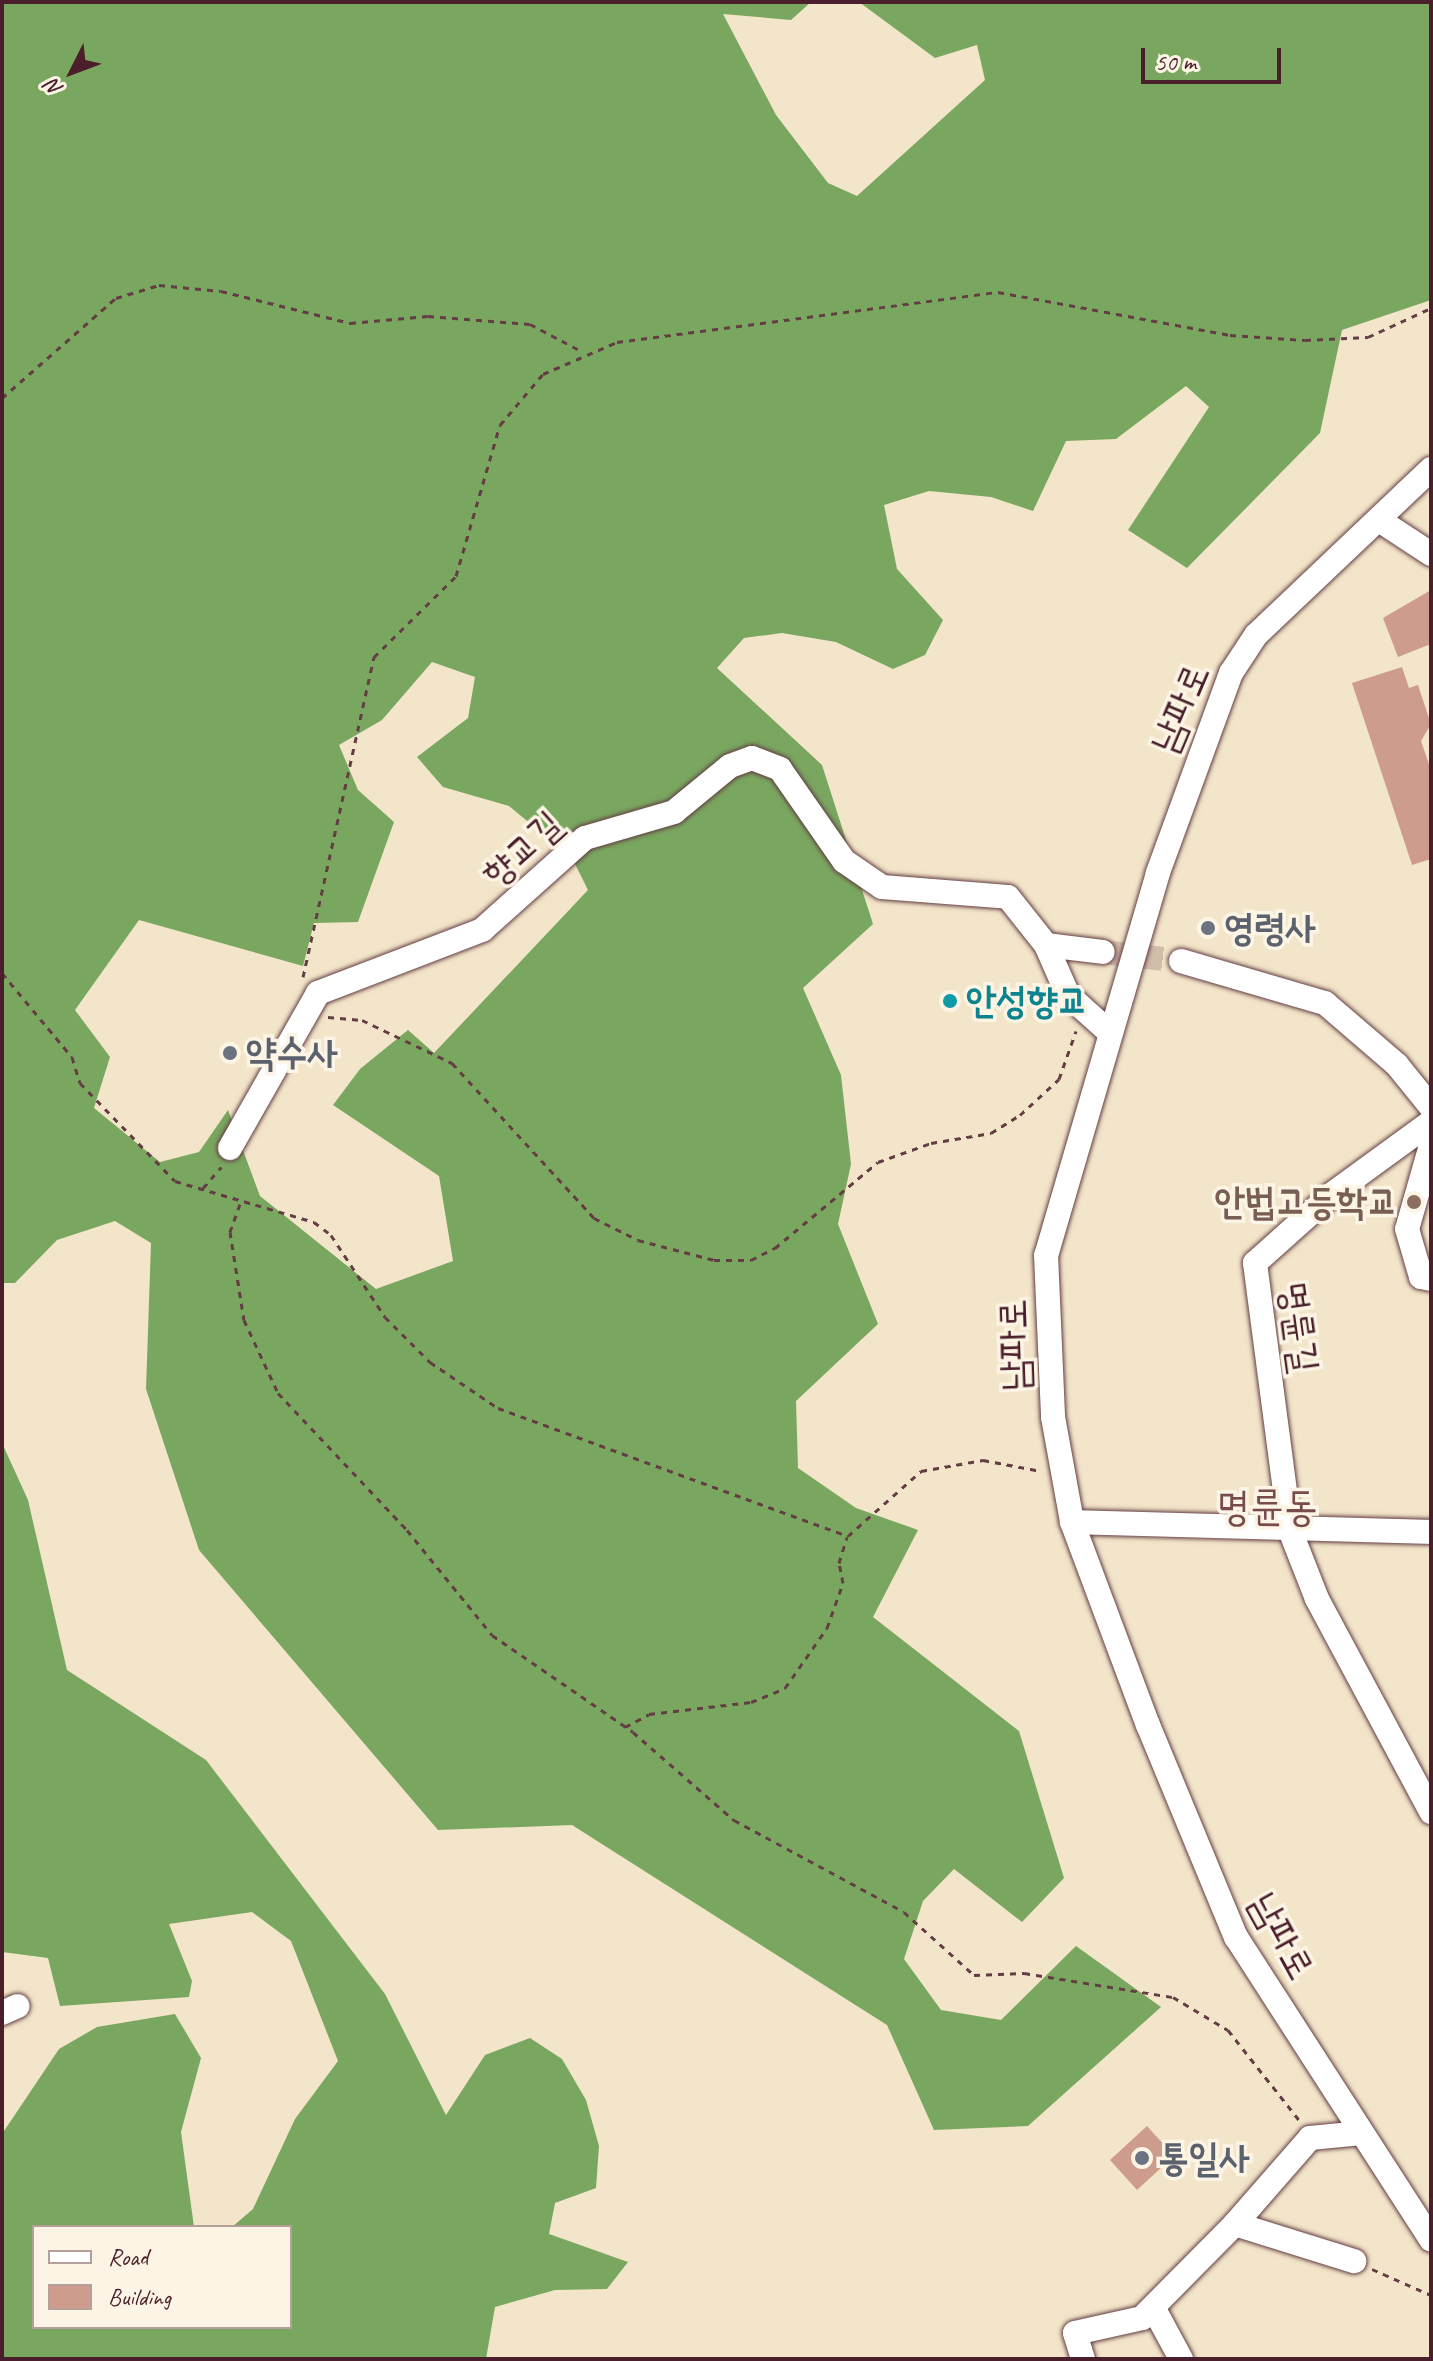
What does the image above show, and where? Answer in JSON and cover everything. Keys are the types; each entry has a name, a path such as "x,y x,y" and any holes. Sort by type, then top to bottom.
{"street":[{"name":"남파로","path":"1431,469 1256,635 1231,673 1207,723 1110,1033 1046,1255 1053,1417 1072,1522 1236,1937 1431,2240"},
{"path":"1379,520 1431,554"},
{"name":"향교길","path":"230,1148 300,1019 318,993 355,974 482,930 585,838 674,812 730,766 752,758 780,769 844,861 882,887 1008,897 1046,945"},
{"path":"1046,945 1081,1007 1110,1033"},
{"path":"1046,945 1103,952"},
{"path":"1181,961 1325,1003 1397,1065 1431,1107"},
{"name":"명륜길","path":"1431,1122 1331,1195 1255,1263 1290,1530 1317,1599 1431,1812"},
{"path":"1431,1145 1407,1229 1421,1277 1431,1279"},
{"path":"1072,1522 1431,1532"},
{"path":"1083,2359 1075,2333 1142,2318 1154,2309 1235,2224 1310,2138 1362,2133"},
{"path":"1235,2224 1354,2261"},
{"path":"1154,2309 1181,2359"}],"path":[{"path":"2,398 116,298 159,285 221,291 350,323 428,316 530,324 583,352"},
{"path":"1081,1007 1071,1051 1038,1101 991,1133 931,1143 878,1162 751,1260 714,1260 638,1240 594,1218 452,1063 362,1020 314,1016 300,1019 301,983 319,927 374,657 465,559 505,414 543,374 583,352 650,337 998,292 1230,335 1305,340 1368,337 1431,308"},
{"path":"2,973 52,1029 80,1083 175,1181 203,1188 240,1204 296,1214 331,1235 385,1317 430,1362 498,1408 848,1536"},
{"path":"203,1188 230,1148"},
{"path":"240,1204 230,1232 244,1320 278,1393 407,1530 492,1635 625,1727 723,1812 904,1912 974,1975 1085,1982 1173,1997 1207,2015 1228,2030 1310,2138"},
{"path":"625,1727 649,1714 751,1702 785,1688 827,1628 843,1583 839,1563 848,1536 921,1471 983,1460 1019,1471 1063,1471"},
{"path":"1354,2261 1431,2295"}],"green space":[{"path":"2,2 811,2 791,20 723,14 776,115 828,183 857,196 985,80 977,45 935,58 859,2 1431,2 1431,300 1342,330 1320,433 1187,568 1128,530 1209,407 1186,386 1116,439 1066,441 1033,511 991,497 929,491 884,505 897,569 943,620 925,655 893,669 836,642 782,633 744,638 717,668 822,765 873,924 803,988 841,1075 851,1164 838,1224 878,1324 796,1401 798,1468 856,1508 918,1530 873,1617 1019,1731 1064,1878 1022,1922 954,1869 923,1901 904,1959 941,2010 1001,2020 1076,1946 1161,2007 1028,2126 934,2130 887,2025 572,1825 438,1830 199,1550 146,1389 151,1243 115,1221 57,1240 15,1283 2,1283","holes":["432,662 475,677 468,718 417,757 443,787 509,806 572,858 588,890 434,1053 408,1030 360,1069 333,1105 439,1176 453,1261 376,1289 260,1196 228,1110 199,1152 160,1162 94,1108 110,1057 75,1010 139,920 303,966 314,923 358,922 394,822 358,790 339,745 382,720"]},
{"path":"2,1443 28,1500 67,1670 206,1760 385,1994 446,2115 485,2055 530,2038 562,2059 586,2100 599,2146 596,2188 555,2203 549,2234 628,2262 607,2289 555,2290 495,2307 486,2359 2,2359 2,2134 59,2049 97,2027 175,2014 201,2058 181,2132 194,2225 32,2225 32,2329 292,2329 292,2225 234,2225 253,2209 295,2119 338,2061 291,1941 252,1912 169,1924 192,1981 189,1997 60,2006 48,1958 2,1952"}],"building":[{"path":"1431,590 1431,644 1398,657 1383,618"},
{"path":"1402,667 1409,688 1418,685 1431,724 1421,741 1431,770 1431,859 1412,865 1352,683"},
{"name":"통일사","path":"1147,2126 1174,2156 1137,2190 1110,2160"}],"tunnel":[{"path":"1103,952 1181,961"}],"place":[{"name":"영령사","path":"1208,928"},
{"name":"안성향교","path":"950,1001"},
{"name":"약수사","path":"230,1053"},
{"name":"안법고등학교","path":"1414,1202"},
{"name":"통일사","path":"1142,2158"}],"district":[{"name":"명륜동","path":"1267,1507"}]}
